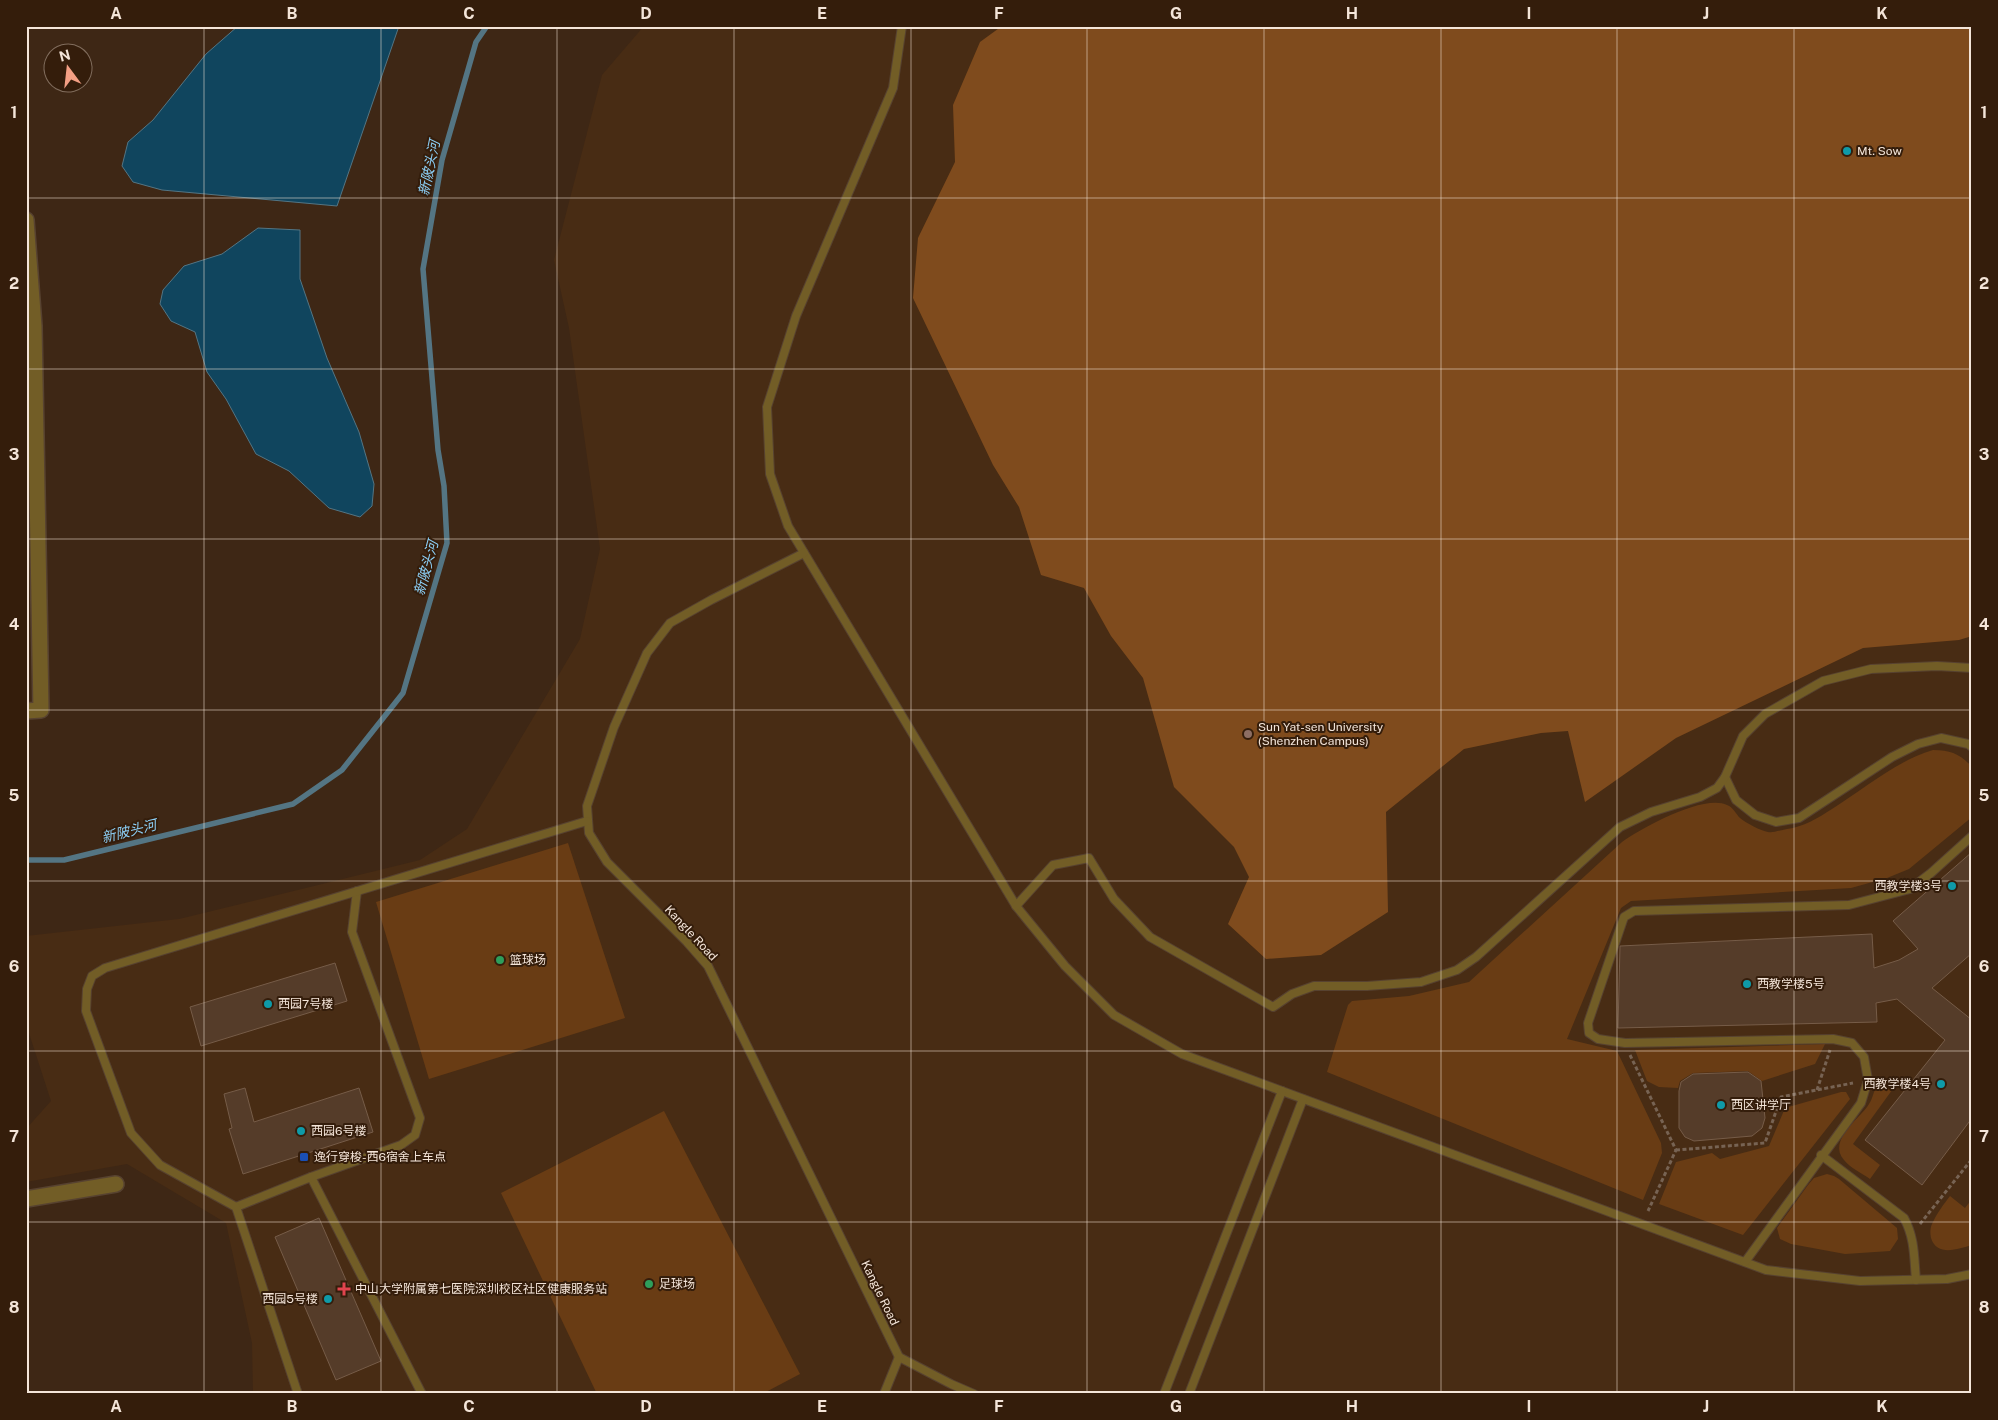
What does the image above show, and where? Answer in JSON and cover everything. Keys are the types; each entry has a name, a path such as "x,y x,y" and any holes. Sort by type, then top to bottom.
{"street":[{"path":"26,221 34,326 41,710 26,711"},
{"path":"26,1199 116,1184"}],"lane":[{"path":"902,26 892,88 796,316 767,407 770,474 788,526 1016,906 1066,966 1114,1015 1182,1054 1766,1270 1860,1281 1947,1279 1972,1274"},
{"name":"Kangle Road","path":"804,553 670,623 647,653 614,727 587,806 587,821 589,833 607,862 687,942 708,966 899,1357"},
{"path":"1016,906 1053,865 1089,858 1114,898 1150,937 1273,1007 1292,994 1314,986 1367,986 1421,982 1457,970 1476,957 1620,827 1651,812 1700,797 1717,788 1726,777 1742,736 1765,714 1823,681 1871,669 1937,666 1972,668"},
{"path":"1726,777 1736,800 1755,815 1776,822 1799,818 1892,757 1918,744 1941,738 1968,744 1972,747"},
{"path":"298,1394 236,1207 160,1165 132,1133 86,1011 87,989 92,976 106,968 587,821"},
{"path":"1745,1262 1860,1103 1868,1080 1864,1057 1852,1042 1833,1039 1625,1043 1598,1039 1589,1033 1588,1023 1624,917 1634,911 1849,905 1910,889 1972,836"},
{"path":"236,1207 311,1177 400,1145 415,1135 420,1118 352,932 357,891"},
{"path":"1164,1394 1282,1092"},
{"path":"1189,1394 1303,1099"},
{"path":"1821,1155 1904,1218 1913,1240 1916,1280"},
{"path":"311,1177 422,1394"},
{"path":"884,1394 899,1357 974,1394"}],"path":[{"path":"1817,1090 1833,1039"},
{"path":"1625,1043 1676,1150"},
{"path":"1676,1150 1765,1143 1781,1097 1868,1080"},
{"path":"1648,1211 1676,1150"},
{"path":"1913,1240 1917,1228 1972,1160"}],"shaded area":[{"name":"Sun Yat-sen University (Shenzhen Campus)","path":"644,26 1972,26 1972,1394 253,1394 252,1343 226,1223 127,1164 26,1182 26,1129 51,1101 26,1024 26,936 179,919 420,860 467,829 580,639 600,549 569,328 554,260 602,75"},
{"path":"1002,26 1972,26 1972,636 1959,640 1863,648 1676,738 1585,802 1568,731 1541,733 1464,749 1386,812 1388,912 1321,955 1266,959 1228,924 1249,877 1234,847 1174,787 1143,678 1111,636 1084,588 1041,575 1019,507 993,465 913,298 918,238 955,162 953,105 980,42"},
{"path":"1933,750 1955,754 1972,767 1972,817 1909,869 1887,878 1851,888 1631,901 1621,908 1567,1039 1617,1051 1661,1143 1662,1153 1643,1200 1327,1072 1348,1005 1352,1001 1409,996 1469,982 1622,842 1658,821 1689,808 1716,803 1729,806 1740,818 1765,831 1772,832 1793,828 1821,816 1893,768"},
{"name":"篮球场","path":"568,843 625,1018 429,1079 376,902"},
{"path":"1825,1044 1815,1064 1762,1081 1748,1071 1693,1073 1680,1081 1678,1088 1659,1087 1647,1081 1635,1050"},
{"path":"1885,1084 1895,1086 1853,1144 1880,1165 1870,1179 1844,1160 1839,1145 1847,1130 1869,1104 1877,1086"},
{"path":"1846,1092 1850,1099 1743,1235 1659,1204 1676,1162 1712,1153 1720,1159 1769,1146 1785,1108"},
{"name":"足球场","path":"664,1111 800,1374 762,1394 597,1394 501,1193"},
{"path":"1827,1174 1839,1179 1897,1228 1898,1239 1890,1251 1845,1254 1791,1244 1780,1239 1777,1228 1808,1185 1814,1178"},
{"path":"1950,1196 1965,1208 1972,1199 1972,1245 1943,1250 1934,1244 1930,1232 1931,1226"}],"water":[{"path":"238,26 399,26 337,206 162,190 133,182 122,166 128,142 153,120 206,54"},
{"path":"258,228 300,230 300,279 327,358 359,432 374,484 372,506 360,517 329,508 289,471 256,454 226,399 207,372 195,332 171,321 160,304 163,290 184,266 222,254"}],"building":[{"path":"1972,852 1972,953 1932,988 1972,1020 1972,1118 1922,1185 1865,1140 1945,1040 1897,999 1876,1003 1877,1022 1618,1028 1620,946 1872,934 1874,968 1899,960 1918,949 1893,921"},
{"name":"西园7号楼","path":"335,963 347,1001 201,1046 190,1007"},
{"name":"西区讲学厅","path":"1748,1072 1761,1081 1765,1118 1762,1128 1752,1136 1694,1141 1685,1137 1679,1128 1679,1091 1681,1082 1693,1074"},
{"name":"西园6号楼","path":"245,1088 254,1122 359,1088 373,1132 243,1174 229,1129 232,1128 224,1094"},
{"name":"西园5号楼","path":"319,1218 381,1361 336,1380 275,1237"}],"waterway":[{"name":"新陂头河","path":"26,860 64,860 293,804 342,770 403,693 447,543 444,486 438,450 423,269 442,160 476,42 487,26"}],"place":[{"name":"Mt. Sow","path":"1847,151"},
{"name":"Sun Yat-sen University (Shenzhen Campus)","path":"1248,734"},
{"name":"西教学楼3号","path":"1952,886"},
{"name":"篮球场","path":"500,960"},
{"name":"西教学楼5号","path":"1747,984"},
{"name":"西园7号楼","path":"268,1004"},
{"name":"西教学楼4号","path":"1941,1084"},
{"name":"西区讲学厅","path":"1721,1105"},
{"name":"西园6号楼","path":"301,1131"},
{"name":"逸行穿梭-西6宿舍上车点","path":"304,1157"},
{"name":"足球场","path":"649,1284"},
{"name":"中山大学附属第七医院深圳校区社区健康服务站","path":"344,1289"},
{"name":"西园5号楼","path":"328,1299"}]}
